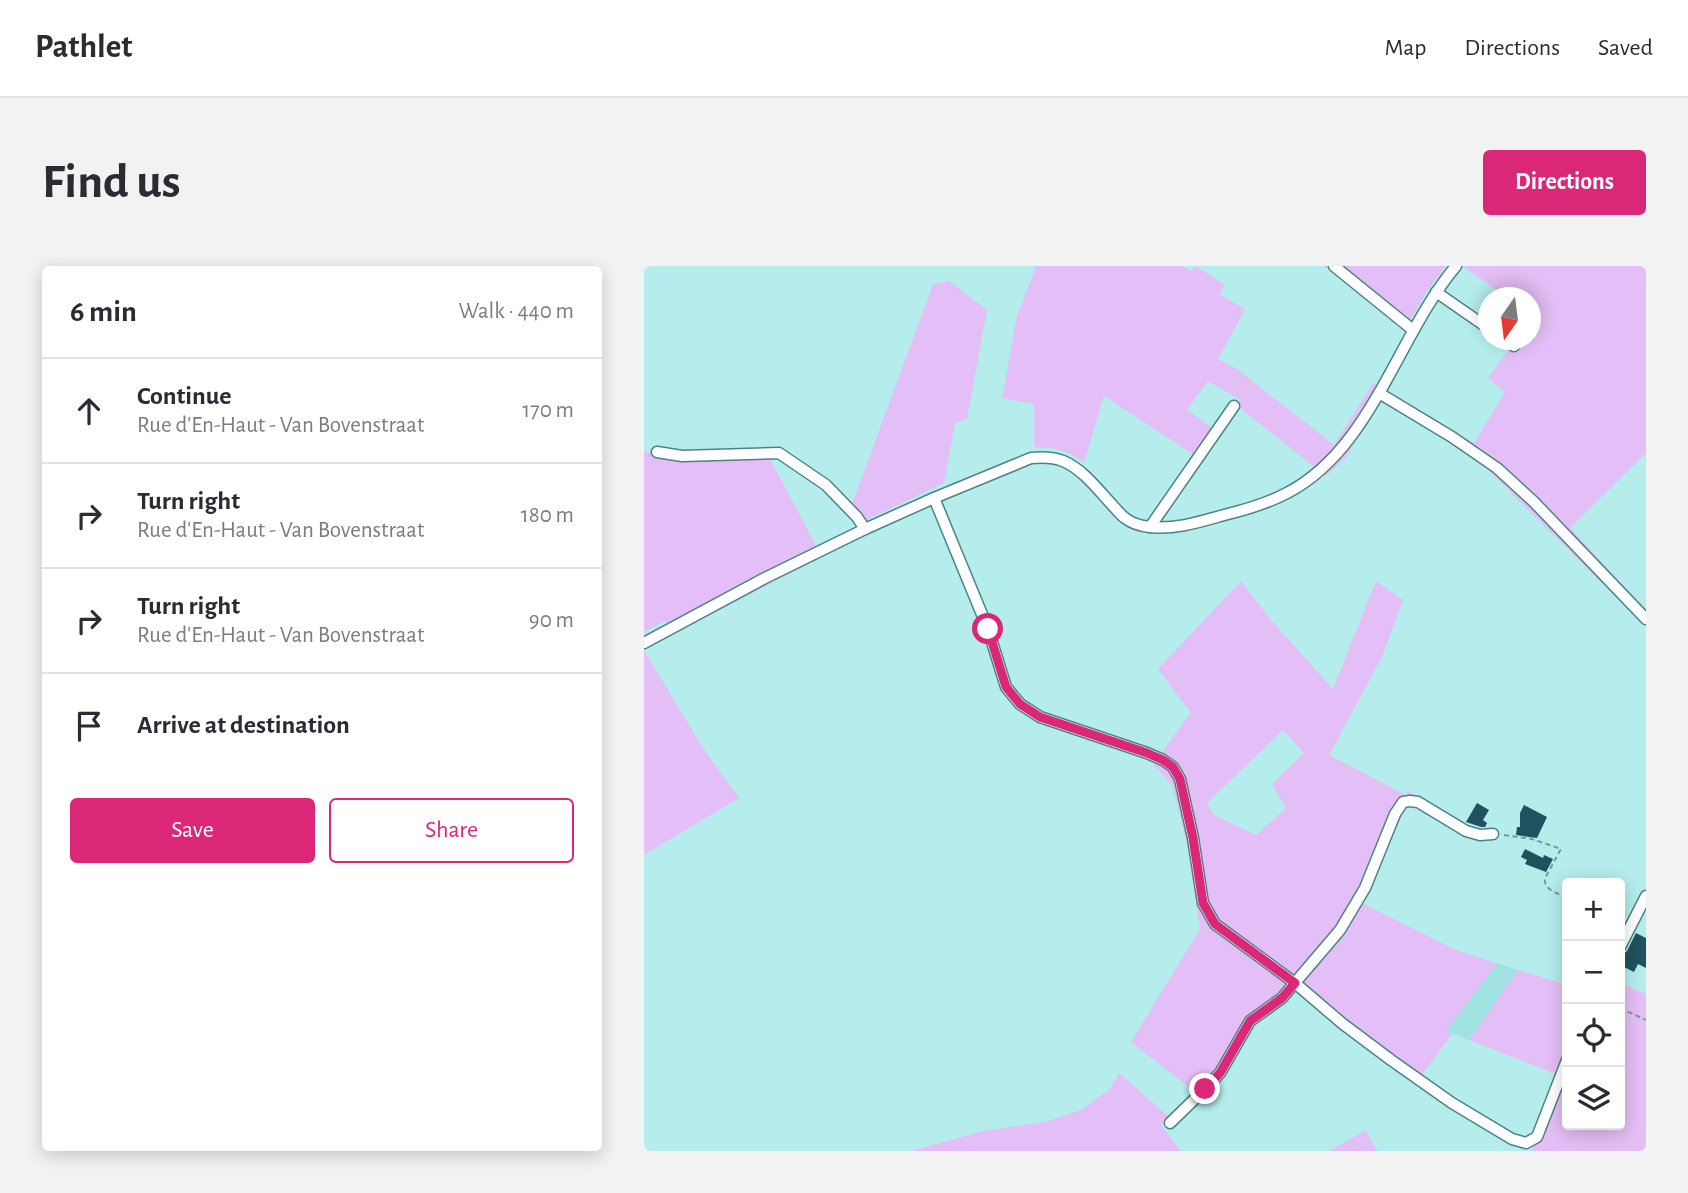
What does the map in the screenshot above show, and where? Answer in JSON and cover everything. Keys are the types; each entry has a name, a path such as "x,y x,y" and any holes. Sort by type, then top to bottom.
{"street":[{"path":"1334,266 1413,330"},
{"path":"644,643 753,584 865,529 1031,458 1044,457 1063,461 1078,470 1125,518 1150,527 1184,525 1263,505 1311,478 1350,440 1413,330 1455,266"},
{"path":"1436,292 1478,321"},
{"path":"1379,393 1497,468 1534,502 1646,619"},
{"path":"1150,527 1234,406"},
{"path":"657,452 682,456 779,453 827,485 865,529"},
{"path":"934,498 988,629 1006,687 1020,704 1040,717 1147,753 1173,767 1180,779 1203,903 1215,924 1295,983 1391,1060 1452,1103 1512,1139 1526,1143 1537,1138"},
{"path":"1170,1123 1220,1073 1250,1021 1282,998 1340,930 1365,888 1395,814 1403,802 1418,802 1466,831 1480,835 1493,834"},
{"path":"1623,941 1646,896"},
{"path":"1535,1151 1537,1138 1564,1067"}],"path":[{"path":"1493,834 1532,839 1561,849 1545,878 1545,883 1562,896"},
{"path":"1625,1011 1646,1020"}],"shaded area":[{"path":"1036,266 1183,266 1191,271 1196,266 1225,285 1219,294 1245,309 1218,359 1237,369 1334,445 1373,383 1474,443 1505,392 1488,378 1508,350 1541,350 1541,287 1492,287 1462,266 1646,266 1646,453 1570,528 1646,610 1646,627 1487,469 1431,430 1380,402 1346,457 1326,476 1240,408 1239,399 1208,381 1187,410 1212,428 1194,455 1104,396 1084,463 1060,450 1034,447 1034,404 1002,398 1017,316"},
{"path":"1323,266 1446,266 1427,291 1404,331"},
{"path":"949,281 987,310 967,419 955,423 944,483 864,521 852,504 933,284"},
{"path":"644,451 688,459 769,457 822,557 673,634 665,621 644,632"},
{"path":"1241,581 1270,619 1333,689 1376,581 1403,600 1382,657 1329,755 1406,795 1408,791 1457,821 1452,829 1414,806 1405,809 1362,903 1456,950 1497,963 1446,1031 1452,1034 1421,1076 1295,977 1247,1020 1233,1038 1211,1077 1194,1091 1131,1042 1200,929 1186,839 1172,785 1153,764 1191,713 1158,669","holes":["1283,730 1304,753 1272,784 1286,808 1256,835 1214,815 1207,803"]},
{"path":"644,650 701,745 739,798 644,855"},
{"path":"1497,963 1518,970 1469,1040 1445,1031"},
{"path":"1518,970 1562,983 1562,1076 1469,1040"},
{"path":"1625,985 1646,994 1646,1151 1531,1151 1543,1132 1562,1082 1562,1130 1625,1130"},
{"path":"1119,1073 1168,1116 1161,1125 1181,1151 911,1151 983,1131 1046,1122 1081,1110 1110,1089"},
{"path":"1366,1130 1379,1151 1329,1151"}],"building":[{"path":"1477,803 1489,810 1483,820 1487,823 1485,827 1466,822"},
{"path":"1524,805 1547,817 1537,838 1516,835"},
{"path":"1525,849 1543,858 1544,855 1553,859 1546,872 1525,864 1527,860 1521,857"},
{"path":"1636,933 1646,938 1646,968 1638,964 1634,972 1625,968 1627,951"}],"route":[{"path":"988,629 1006,687 1020,704 1040,717 1147,753 1173,767 1180,779 1203,903 1215,924 1295,983 1282,998 1250,1021 1220,1073 1205,1089"}]}
